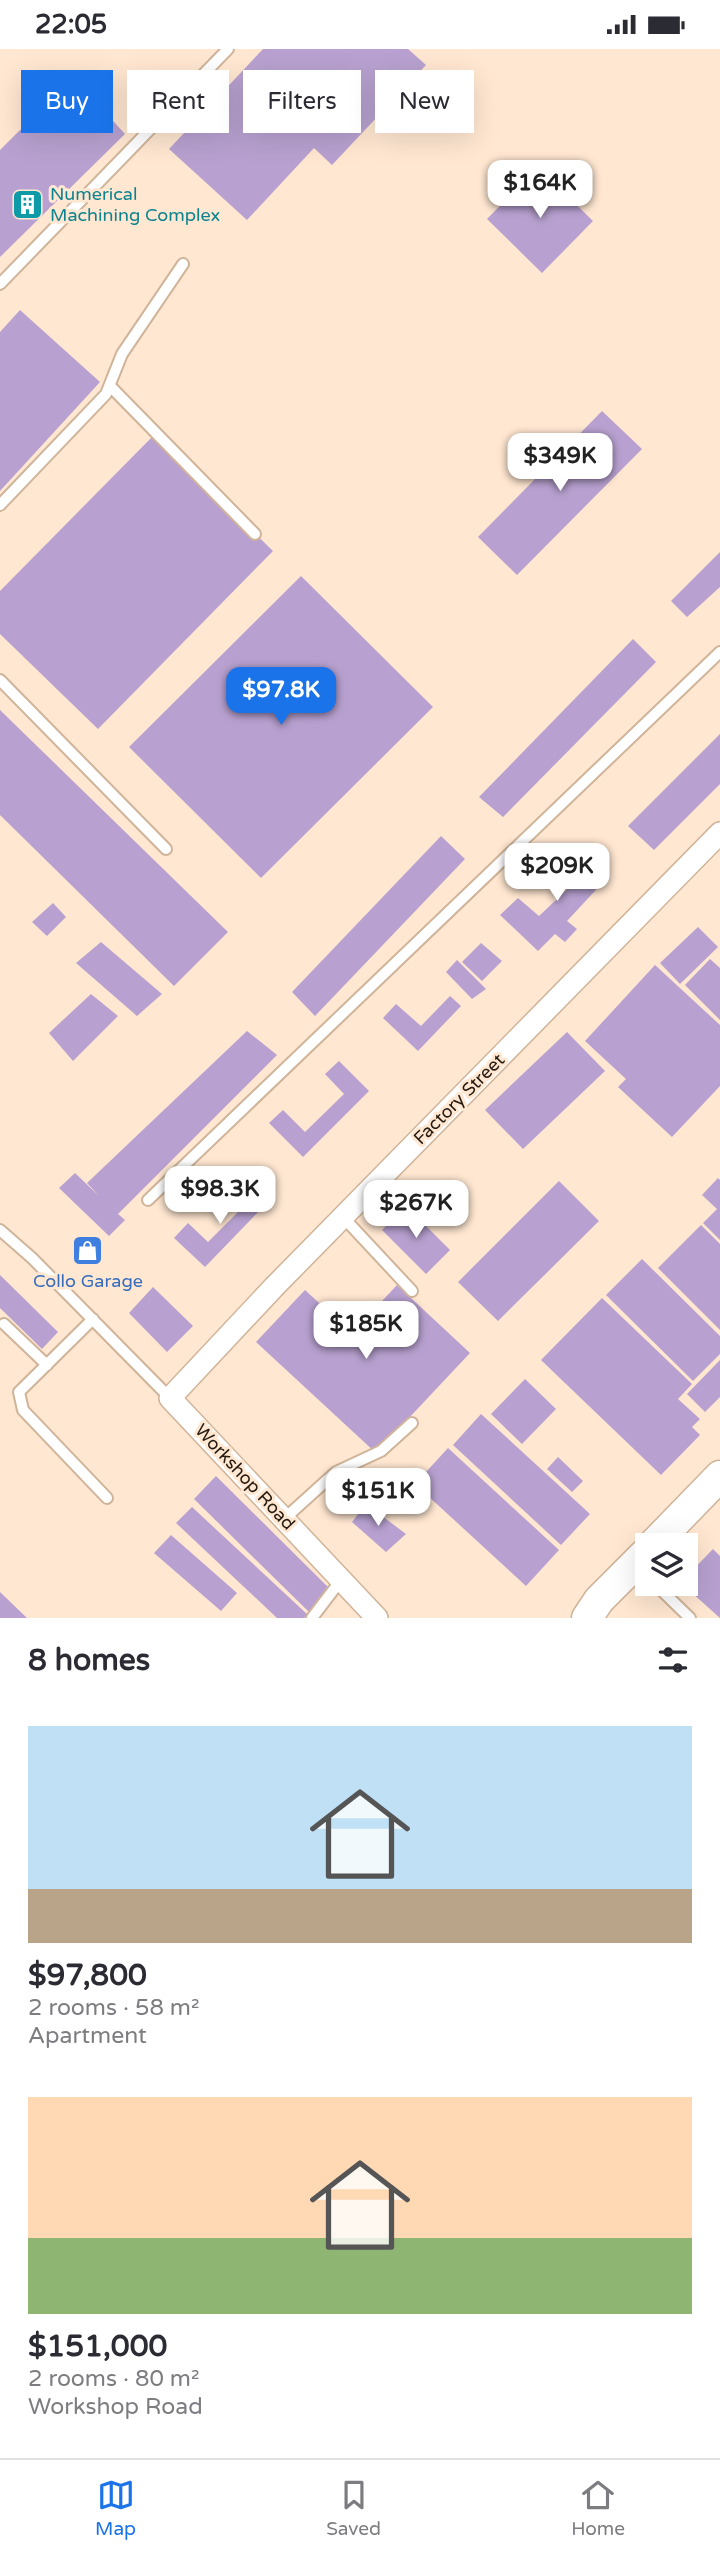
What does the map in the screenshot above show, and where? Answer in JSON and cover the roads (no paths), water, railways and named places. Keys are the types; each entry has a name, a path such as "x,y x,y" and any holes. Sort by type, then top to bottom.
{"main road":[{"path":"672,1533 718,1481"},
{"path":"560,1618 593,1609 635,1573"}],"street":[{"name":"Factory Street","path":"170,1398 343,1217 720,833"},
{"name":"Workshop Road","path":"170,1398 377,1618"}],"lane":[{"path":"0,284 228,49"},
{"path":"0,505 111,387 122,353 183,264"},
{"path":"111,387 256,534"},
{"path":"148,1200 720,652"},
{"path":"0,680 166,849"},
{"path":"343,1217 412,1291"},
{"path":"0,1230 170,1398"},
{"path":"93,1319 19,1392 19,1401 23,1410 107,1498"},
{"path":"4,1324 47,1365"},
{"path":"284,1519 336,1472 381,1451 412,1423"},
{"path":"312,1618 341,1580"},
{"path":"672,1596 690,1618"}],"place":[{"name":"Numerical Machining Complex","path":"27,204"},
{"name":"Collo Garage","path":"88,1250"}]}
